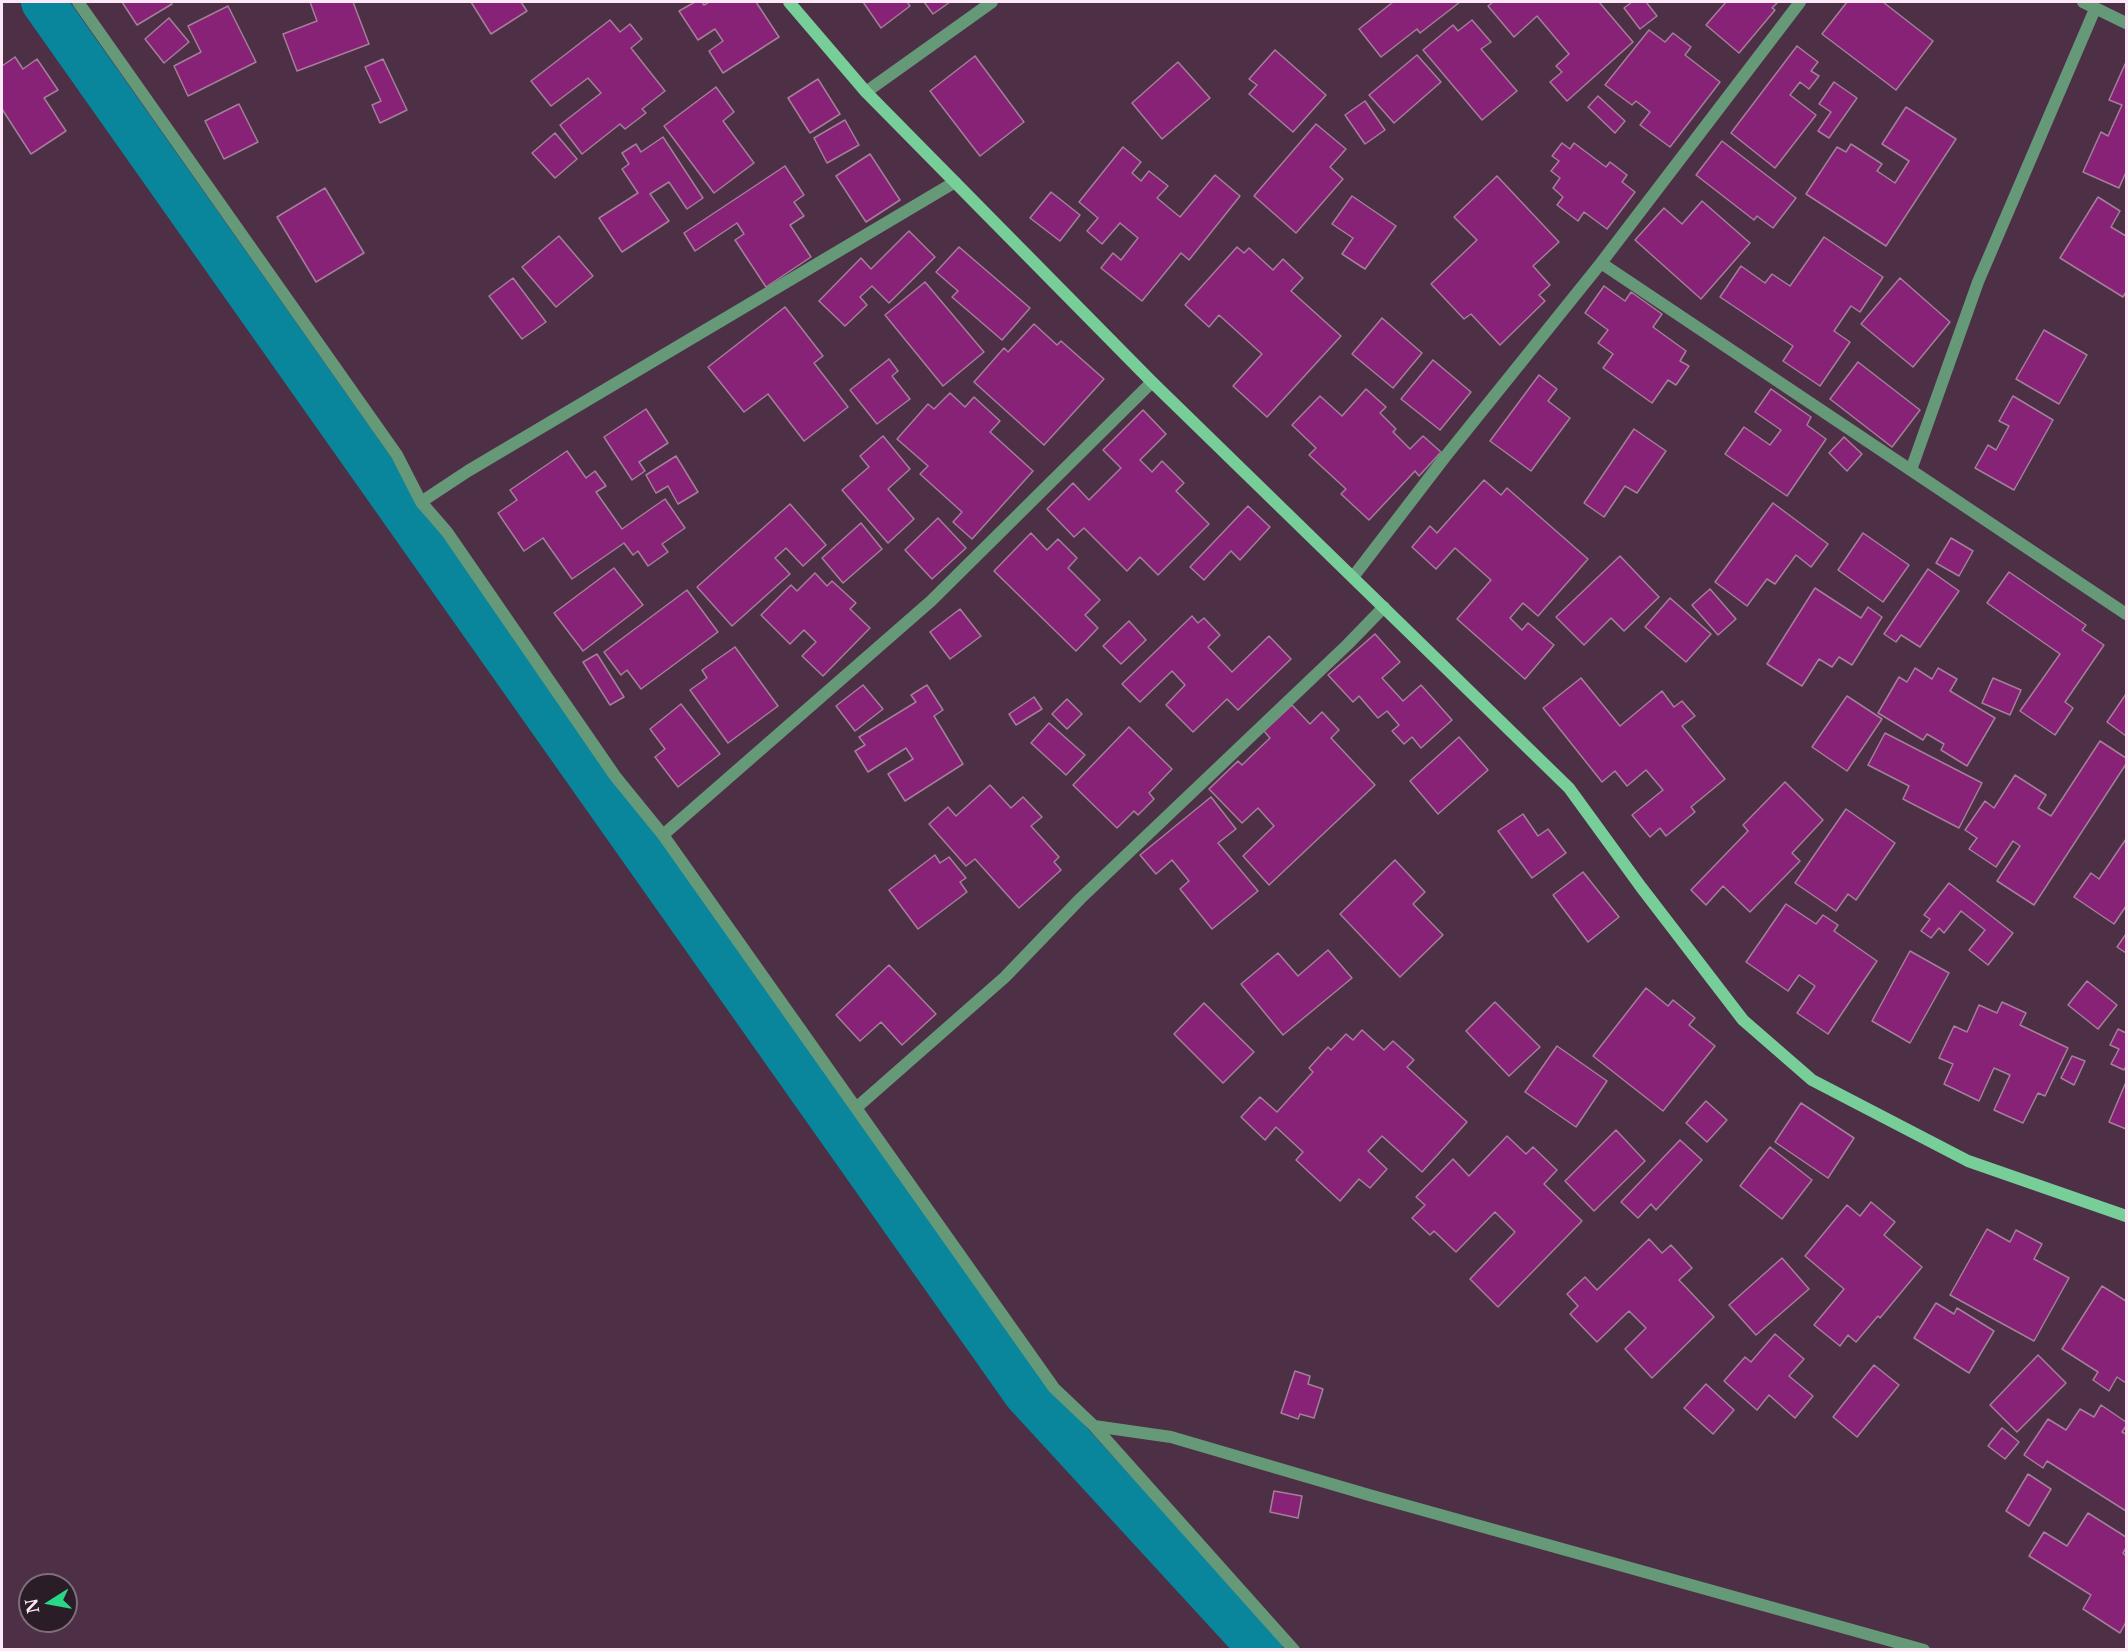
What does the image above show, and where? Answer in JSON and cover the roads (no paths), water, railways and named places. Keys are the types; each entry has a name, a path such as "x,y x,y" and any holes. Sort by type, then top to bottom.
{"street":[{"path":"78,2 397,455 421,502 447,532 615,776 663,835 1054,1388 1094,1426 1294,1650"},
{"path":"789,2 866,92 1152,382 1569,788 1743,1020 1812,1080 1968,1161 2127,1216"},
{"path":"866,92 992,2"},
{"path":"1353,577 1445,457 1601,263 1800,2"},
{"path":"2083,2 2127,23"},
{"path":"1911,470 1977,282 2095,9"},
{"path":"421,502 468,471 955,182"},
{"path":"1601,263 2127,614"},
{"path":"663,835 931,601 1152,382"},
{"path":"856,1108 1005,977 1080,898 1347,645 1384,607"},
{"path":"1094,1426 1171,1437 1381,1499 1924,1650"}],"waterway":[{"path":"43,2 1025,1393 1261,1650"}]}
